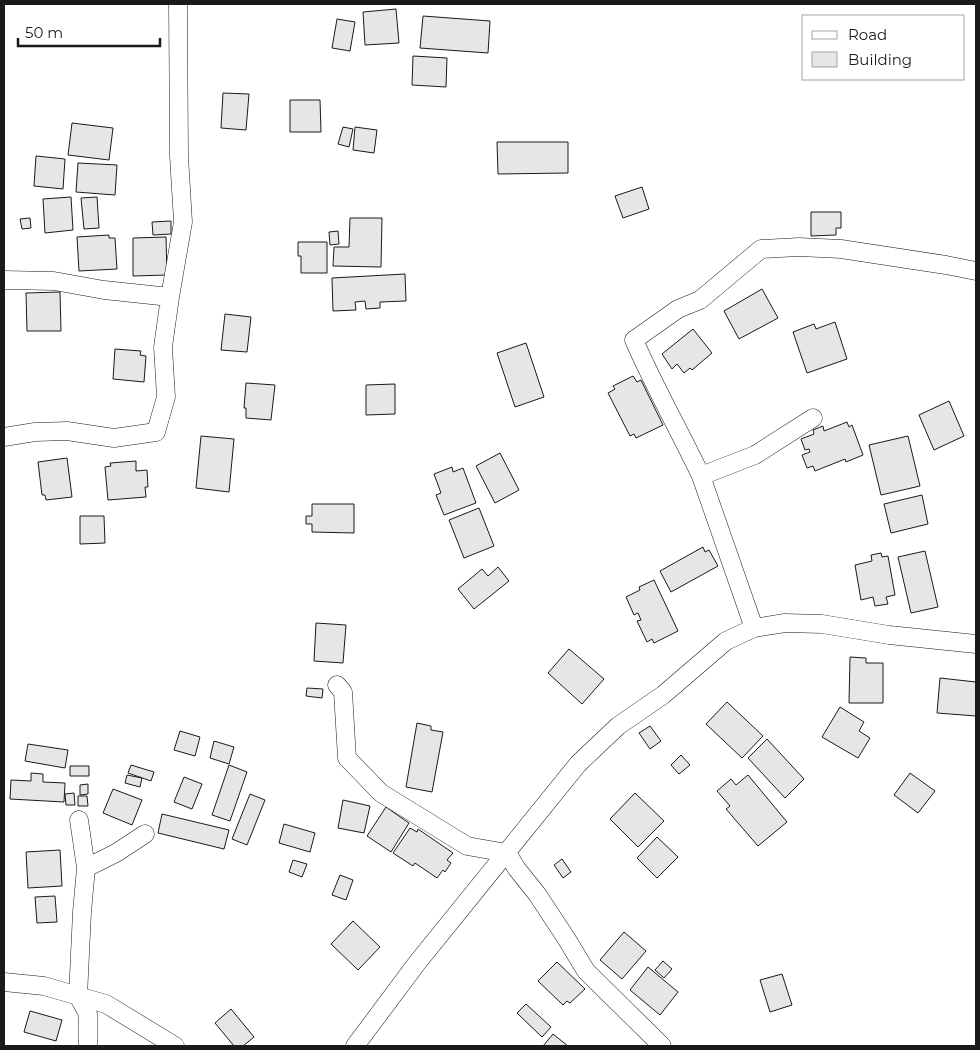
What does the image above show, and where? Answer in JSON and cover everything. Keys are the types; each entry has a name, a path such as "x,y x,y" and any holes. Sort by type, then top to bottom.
{"street":[{"path":"4,437 35,432 67,431 114,438 156,432 166,397 163,347 183,222 179,156 178,4"},
{"path":"754,628 700,476 634,340 678,309 700,300 761,249 842,249 946,264 976,271"},
{"path":"4,280 54,281 104,290 170,297"},
{"path":"700,476 755,455 813,418"},
{"path":"355,1046 417,963 578,764 618,726 663,695 726,641 754,628 786,623 822,624 889,635 976,644"},
{"path":"337,684 343,692 347,758 381,793 466,846 507,853 517,870 537,894 586,971 660,1046"},
{"path":"78,820 86,868 78,996 88,1014 88,1046"},
{"path":"86,868 116,853 145,834"},
{"path":"4,982 44,986 106,1004 175,1046"}],"building":[{"path":"396,9 399,43 365,45 363,12"},
{"path":"423,16 490,21 488,53 420,48"},
{"path":"337,19 355,22 350,51 332,48"},
{"path":"413,56 447,58 446,87 412,85"},
{"path":"223,93 249,94 246,130 221,128"},
{"path":"290,100 320,100 321,132 290,132"},
{"path":"72,123 113,128 109,160 68,155"},
{"path":"343,127 353,129 349,147 338,144"},
{"path":"355,127 377,130 374,153 353,150"},
{"path":"497,142 568,142 568,173 498,174"},
{"path":"36,156 65,159 63,189 34,186"},
{"path":"78,163 117,165 115,195 76,192"},
{"path":"642,187 649,209 623,218 615,196"},
{"path":"71,197 73,230 45,233 43,199"},
{"path":"97,197 99,228 84,229 81,198"},
{"path":"811,212 841,212 841,228 836,228 836,235 811,236"},
{"path":"30,218 31,228 22,229 20,219"},
{"path":"350,218 382,218 381,267 333,266 334,247 349,247"},
{"path":"171,221 171,234 153,235 152,222"},
{"path":"338,231 339,244 330,245 329,232"},
{"path":"109,235 109,238 115,238 117,269 79,271 77,237"},
{"path":"166,237 167,275 133,276 133,238"},
{"path":"298,242 327,242 327,273 301,273 301,256 298,256"},
{"path":"405,274 406,301 380,302 380,308 366,309 365,301 355,302 356,310 333,311 332,278"},
{"path":"762,289 778,318 739,339 724,311"},
{"path":"60,292 61,331 27,331 26,293"},
{"path":"225,314 251,317 247,352 221,350"},
{"path":"835,322 847,359 807,373 793,332 814,324 816,329"},
{"path":"693,329 712,353 692,370 690,368 684,373 677,364 672,369 662,354"},
{"path":"526,343 544,397 515,407 497,353"},
{"path":"115,349 141,351 140,355 146,356 144,382 113,379"},
{"path":"633,376 637,382 641,380 663,425 636,438 634,434 630,436 608,393 615,389 613,386"},
{"path":"246,383 275,385 271,420 246,418 246,408 244,408"},
{"path":"395,384 395,414 366,415 366,385"},
{"path":"949,401 964,436 934,450 919,415"},
{"path":"847,422 849,427 852,425 863,455 846,462 845,459 815,471 813,466 807,468 802,455 810,452 809,449 805,450 801,439 814,434 813,430 823,426 824,431"},
{"path":"201,436 234,439 229,492 196,488"},
{"path":"908,436 920,486 881,495 869,445"},
{"path":"500,453 519,490 495,503 476,466"},
{"path":"67,458 72,497 46,500 45,495 42,495 38,462"},
{"path":"136,461 136,471 147,470 148,487 145,487 146,497 108,500 105,467 111,466 110,463"},
{"path":"452,467 453,472 463,468 476,503 444,515 436,495 441,493 434,474"},
{"path":"922,495 928,524 891,533 884,504"},
{"path":"312,504 354,504 354,533 312,532 312,524 306,524 306,516 312,516"},
{"path":"479,508 494,546 464,558 449,520"},
{"path":"80,516 104,516 105,543 80,544"},
{"path":"703,547 705,552 709,550 718,566 671,592 660,571"},
{"path":"925,551 938,607 911,613 898,557"},
{"path":"881,553 882,557 888,556 895,595 886,597 888,604 875,606 873,597 861,600 855,565 872,561 871,555"},
{"path":"498,567 509,581 474,609 458,589 482,569 488,576"},
{"path":"654,580 678,631 654,643 652,639 647,642 637,621 641,620 638,613 634,615 626,597 640,590 639,587"},
{"path":"316,623 346,625 343,663 314,661"},
{"path":"569,649 604,679 582,704 548,673"},
{"path":"850,657 866,658 866,663 883,663 883,703 849,703"},
{"path":"940,678 976,682 976,716 937,713"},
{"path":"307,688 323,689 322,698 306,696"},
{"path":"727,702 763,736 742,758 706,724"},
{"path":"840,707 864,722 859,731 870,738 858,758 822,737"},
{"path":"417,723 431,726 431,730 443,732 432,792 406,787"},
{"path":"650,726 661,741 650,749 639,733"},
{"path":"180,731 200,737 195,756 174,750"},
{"path":"767,739 804,779 785,798 748,758"},
{"path":"214,741 234,747 229,764 210,758"},
{"path":"28,744 68,750 65,768 25,761"},
{"path":"681,755 690,765 679,774 671,765"},
{"path":"131,765 154,772 151,781 128,773"},
{"path":"229,765 247,772 230,821 212,815"},
{"path":"70,766 89,766 89,776 70,776"},
{"path":"31,773 43,774 43,782 65,783 64,802 10,799 11,780 31,781"},
{"path":"910,773 935,791 918,813 894,795"},
{"path":"127,775 142,778 140,787 125,783"},
{"path":"748,775 787,822 758,846 726,809 730,806 717,791 731,779 736,785"},
{"path":"184,777 202,784 192,809 174,802"},
{"path":"88,784 88,794 80,795 80,785"},
{"path":"113,789 142,800 132,825 103,813"},
{"path":"74,793 75,805 66,805 65,794"},
{"path":"635,793 664,821 638,847 610,819"},
{"path":"250,794 265,800 247,845 232,839"},
{"path":"78,796 87,796 88,806 78,806"},
{"path":"343,800 370,806 364,833 338,828"},
{"path":"386,807 409,823 391,852 367,836"},
{"path":"162,814 229,830 224,849 158,833"},
{"path":"284,824 315,833 310,852 279,843"},
{"path":"410,828 417,832 418,829 453,853 447,860 451,863 445,872 443,870 437,878 415,863 413,866 393,853"},
{"path":"657,837 678,857 657,878 637,858"},
{"path":"60,850 62,886 28,888 26,852"},
{"path":"562,859 571,872 563,878 554,865"},
{"path":"293,860 307,864 302,877 289,872"},
{"path":"340,875 353,880 346,900 332,895"},
{"path":"55,896 57,922 37,923 35,897"},
{"path":"353,921 380,947 358,970 331,944"},
{"path":"624,932 646,951 622,979 600,960"},
{"path":"663,961 672,969 664,978 655,970"},
{"path":"557,962 585,989 570,1003 567,1001 563,1005 538,981"},
{"path":"648,967 678,992 660,1015 630,990"},
{"path":"782,974 792,1005 770,1012 760,980"},
{"path":"526,1004 551,1027 542,1037 517,1013"},
{"path":"231,1009 254,1037 243,1046 234,1046 215,1023"},
{"path":"30,1011 62,1020 56,1041 24,1032"},
{"path":"553,1034 568,1046 543,1046"}]}
